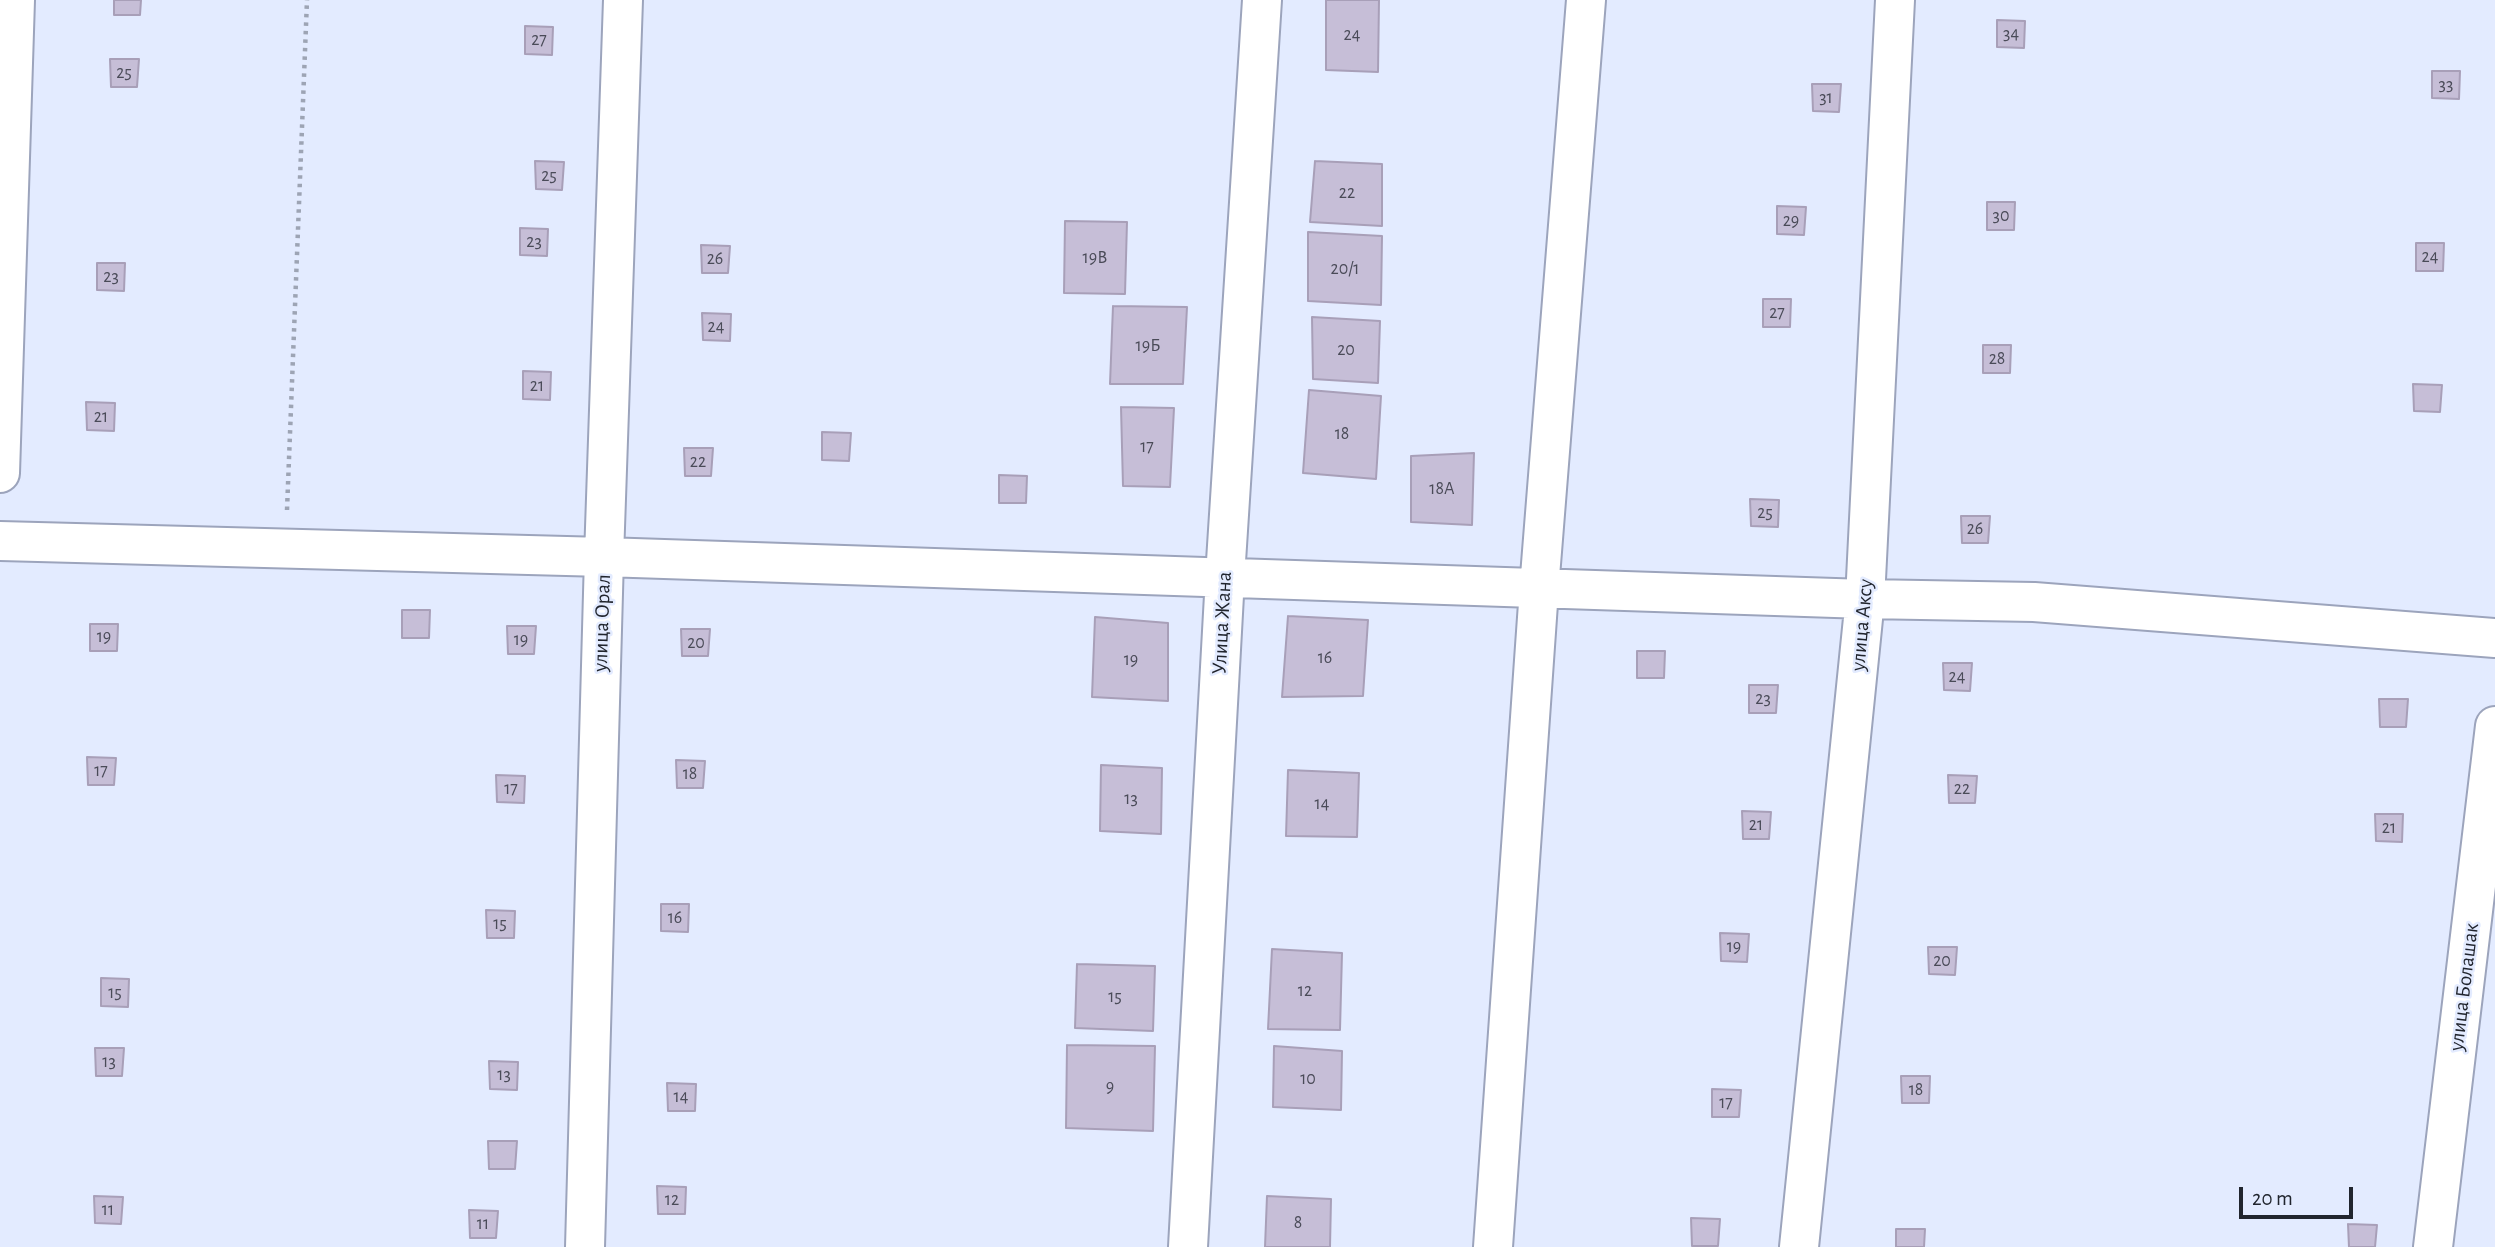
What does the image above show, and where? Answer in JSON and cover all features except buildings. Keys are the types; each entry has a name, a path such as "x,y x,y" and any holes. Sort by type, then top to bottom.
{"street":[{"path":"0,473 15,0"},
{"name":"улица Орал","path":"584,1247 604,557 624,0"},
{"name":"Улица Жана","path":"1188,1247 1225,578 1262,0"},
{"path":"1493,1247 1539,589 1586,0"},
{"name":"улица Аксу","path":"1799,1247 1865,599 1895,0"},
{"path":"0,541 604,557 1539,589 2034,602 2495,638"},
{"name":"улица Болашак","path":"2433,1247 2495,726"}],"path":[{"path":"286,550 307,0"}]}
